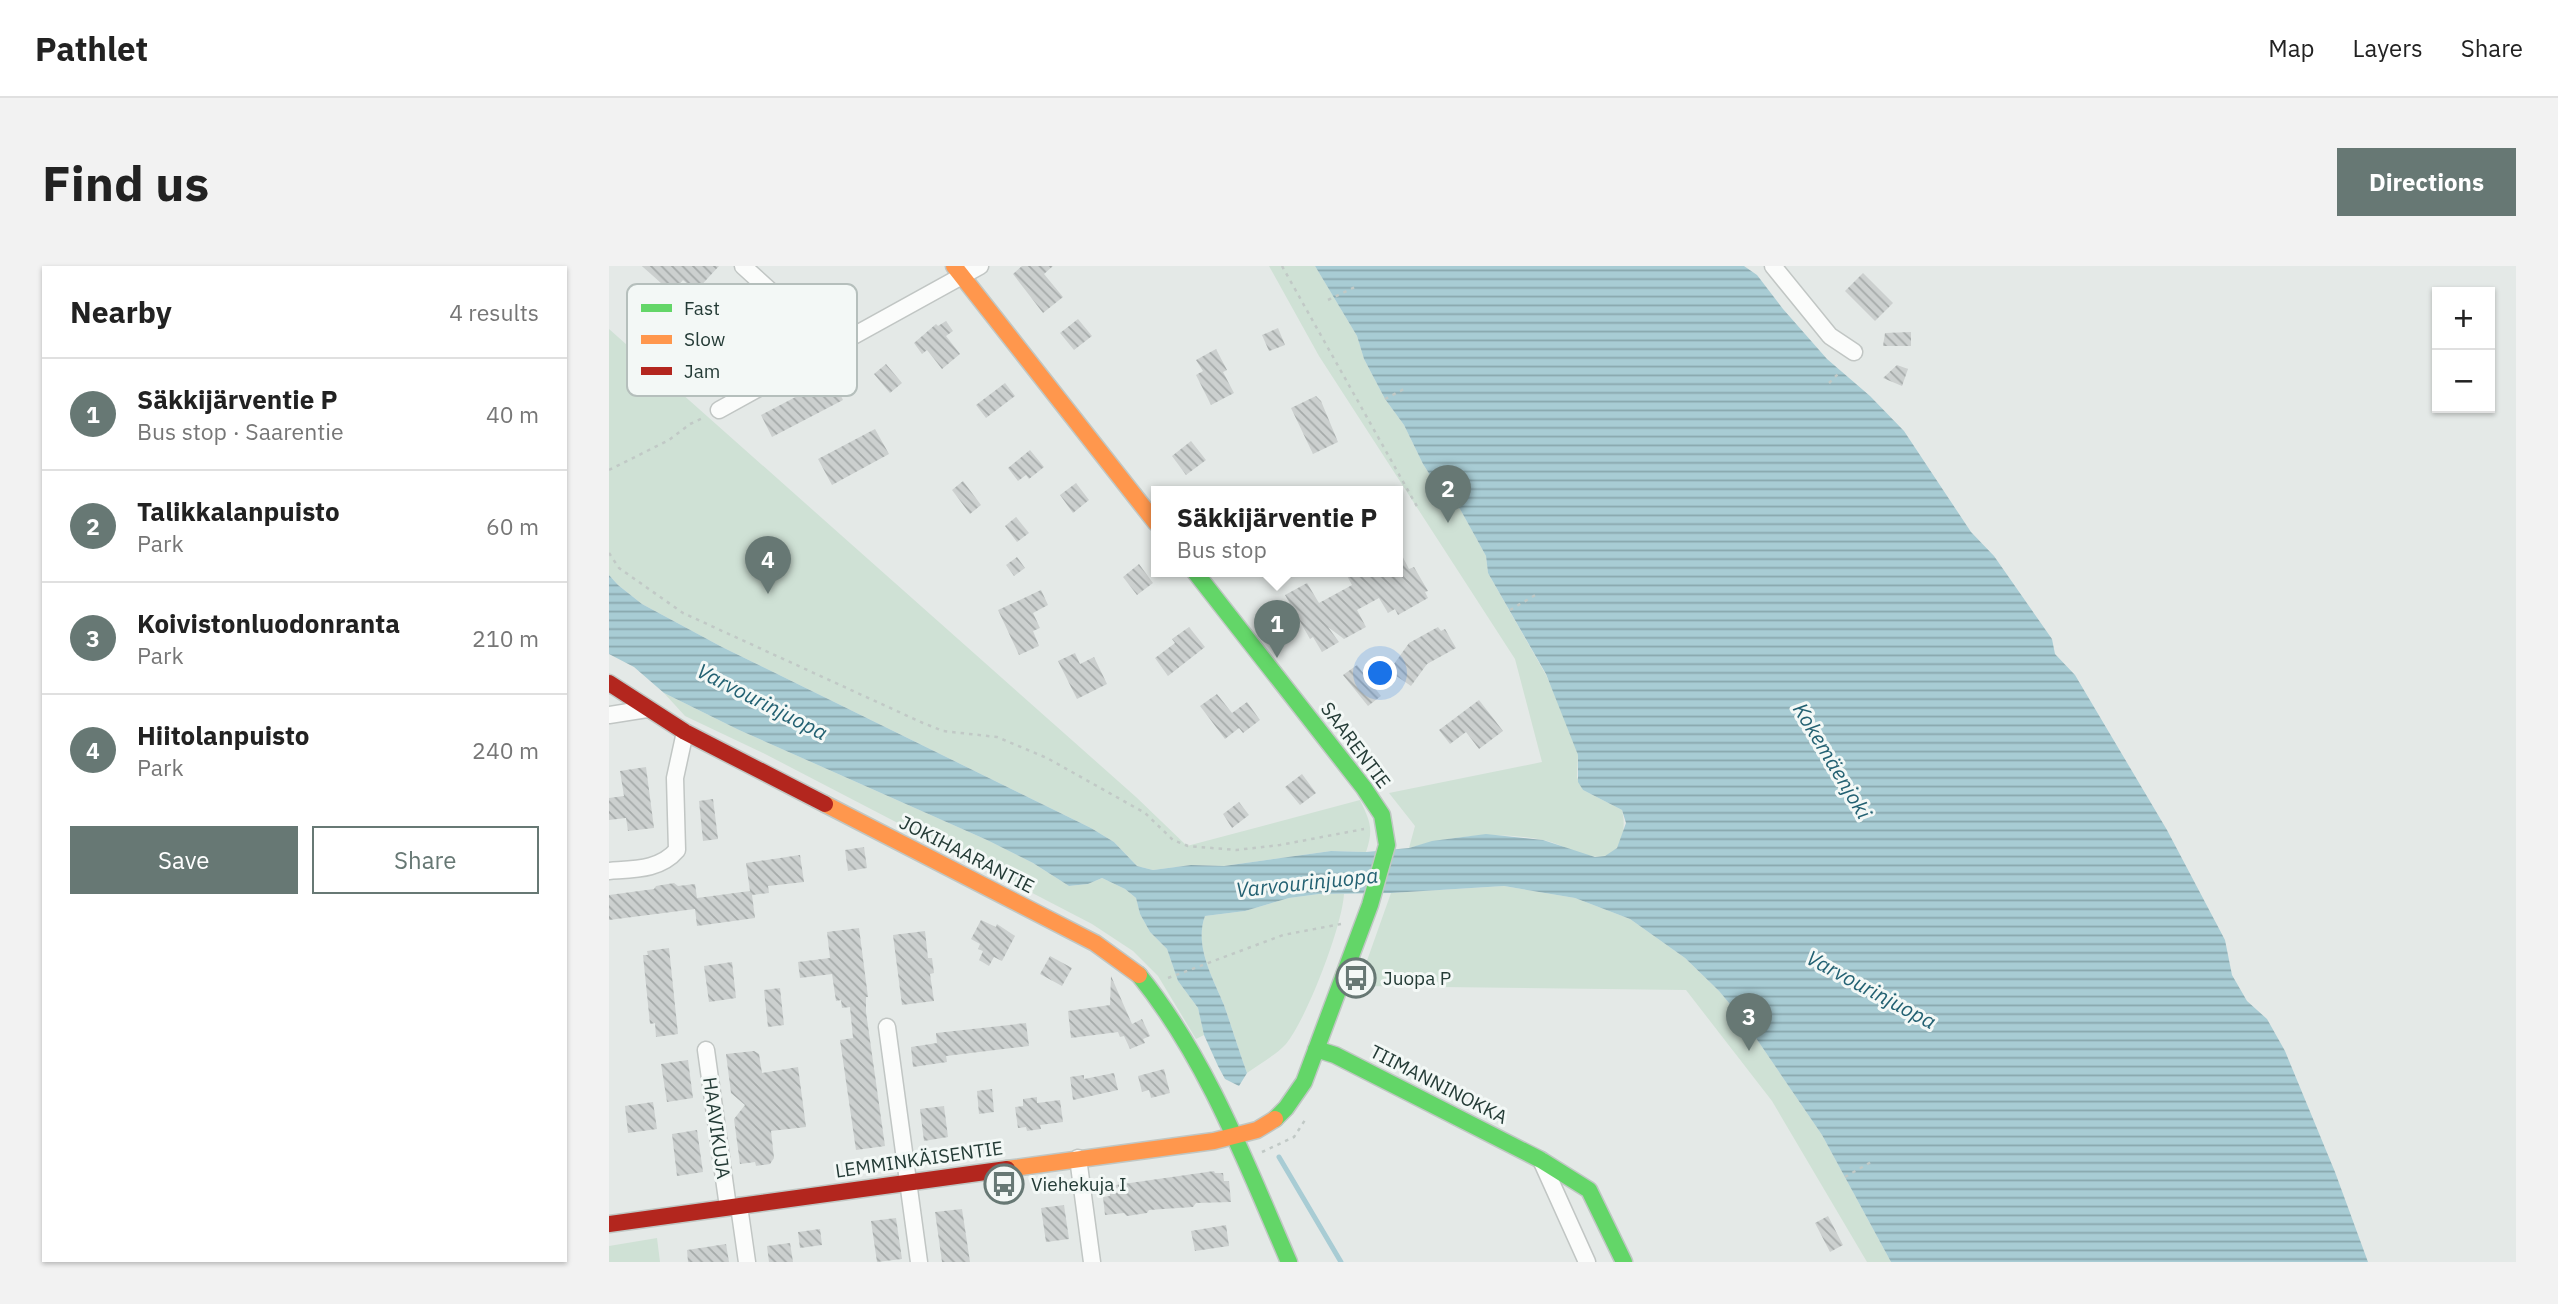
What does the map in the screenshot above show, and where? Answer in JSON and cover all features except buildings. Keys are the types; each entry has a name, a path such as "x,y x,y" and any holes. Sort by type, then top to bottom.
{"street":[{"path":"743,266 763,284"},
{"path":"857,332 958,271 980,266"},
{"path":"1773,266 1830,336 1854,352"},
{"path":"958,271 1151,517"},
{"path":"719,410 744,396"},
{"name":"SAARENTIE","path":"1199,577 1364,788 1382,814 1387,845 1362,927 1294,1100 1278,1118 1259,1130 1235,1137"},
{"name":"JOKIHAARANTIE","path":"609,683 685,732 1083,937 1136,972 1183,1037 1235,1137 1289,1262"},
{"path":"609,715 647,709"},
{"path":"609,871 655,866 669,859 677,850 675,778 685,732"},
{"path":"887,1027 919,1262"},
{"name":"TIIMANNINOKKA","path":"1316,1049 1335,1055 1541,1160 1589,1191 1624,1262"},
{"name":"HAAVIKUJA","path":"706,1050 733,1206 747,1262"},
{"name":"LEMMINKÄISENTIE","path":"609,1224 1235,1137"},
{"path":"1078,1158 1092,1262"},
{"path":"1541,1160 1587,1262"}],"path":[{"path":"1282,266 1419,510"},
{"path":"1328,300 1355,287"},
{"path":"1829,383 1841,371"},
{"path":"1385,399 1404,388"},
{"path":"609,470 643,455 690,424 719,410"},
{"path":"609,553 619,568 684,613 922,723 943,731 997,737 1047,758 1145,813 1173,840 1188,846 1236,850 1280,845 1384,826"},
{"path":"1510,610 1537,594"},
{"path":"1168,978 1283,935 1339,924 1362,927"},
{"path":"1845,1177 1871,1161"}],"green space":[{"path":"1269,266 1315,266 1357,336 1364,359 1385,399 1404,425 1423,464 1442,494 1460,509 1486,556 1488,573 1546,675 1572,734 1578,755 1577,777 1583,790 1622,810 1622,837 1611,853 1591,856 1543,840 1492,835 1459,837 1409,848 1415,826 1389,793 1542,762 1515,659 1319,356"},
{"path":"609,329 627,345 627,396 684,396 1136,797 1187,846 1360,800 1370,825 1366,852 1331,851 1224,866 1191,865 1153,870 1137,866 1114,842 1091,828 722,647 642,604 609,575"},
{"path":"664,693 739,730 987,840 1033,863 1069,886 1088,884 1102,878 1125,889 1136,898 1140,914 1150,932 1167,949 1178,981 1198,1008 1204,1035 1196,1039 1158,976 1133,951 1092,924 767,755 685,716"},
{"path":"1504,886 1575,898 1630,919 1685,958 1719,991 1745,1022 1822,1135 1891,1262 1867,1262 1772,1101 1686,990 1358,986 1391,893"},
{"path":"1344,894 1337,928 1322,972 1304,1014 1286,1044 1247,1073 1206,962 1202,939 1205,916 1245,911 1289,898"},
{"path":"657,1238 660,1262 609,1262 609,1246"}],"water":[{"path":"1315,266 1744,266 1757,275 1827,359 1870,396 1904,431 1971,532 1994,556 2052,639 2055,654 2075,675 2167,830 2225,940 2232,975 2247,1001 2267,1019 2285,1051 2335,1172 2368,1262 1891,1262 1822,1135 1745,1022 1719,991 1685,958 1630,919 1575,898 1504,886 1391,893 1319,894 1289,898 1245,911 1205,916 1202,939 1206,962 1247,1073 1239,1086 1225,1079 1204,1035 1198,1008 1178,981 1167,949 1150,932 1140,914 1136,898 1125,889 1102,878 1088,884 1069,886 1033,863 987,840 739,730 664,693 634,667 609,654 609,575 642,604 722,647 1091,828 1114,842 1137,866 1153,870 1191,865 1224,866 1331,851 1366,852 1409,848 1432,841 1486,834 1543,840 1595,857 1605,856 1617,848 1626,823 1622,810 1583,790 1578,782 1578,755 1546,674 1488,573 1486,556 1460,509 1442,494 1423,464 1404,425 1385,399 1364,359 1357,336"}],"waterway":[{"path":"1279,1157 1341,1262"}],"traffic: fast":[{"path":"1199,577 1364,788 1382,815 1387,845 1370,905 1304,1082 1275,1119"},
{"path":"1139,975 1163,1007 1205,1077 1241,1150 1289,1262"},
{"path":"1316,1049 1335,1055 1541,1160 1589,1190 1624,1262"}],"traffic: slow":[{"path":"954,266 1151,517"},
{"path":"825,804 1095,943 1139,975"},
{"path":"1007,1169 1214,1141 1257,1130 1275,1119"}],"traffic: jam":[{"path":"609,683 685,732 825,804"},
{"path":"609,1224 1007,1169"}],"place":[{"name":"Talikkalanpuisto","path":"1448,523"},
{"name":"Hiitolanpuisto","path":"768,594"},
{"name":"Säkkijärventie P","path":"1277,658"},
{"name":"Juopa P","path":"1356,978"},
{"name":"Koivistonluodonranta","path":"1749,1051"},
{"name":"Viehekuja I","path":"1004,1184"}],"water label":[{"name":"Varvourinjuopa","path":"762,702"},
{"name":"Kokemäenjoki","path":"1832,761"},
{"name":"Varvourinjuopa","path":"1307,883"},
{"name":"Varvourinjuopa","path":"1871,990"}]}
